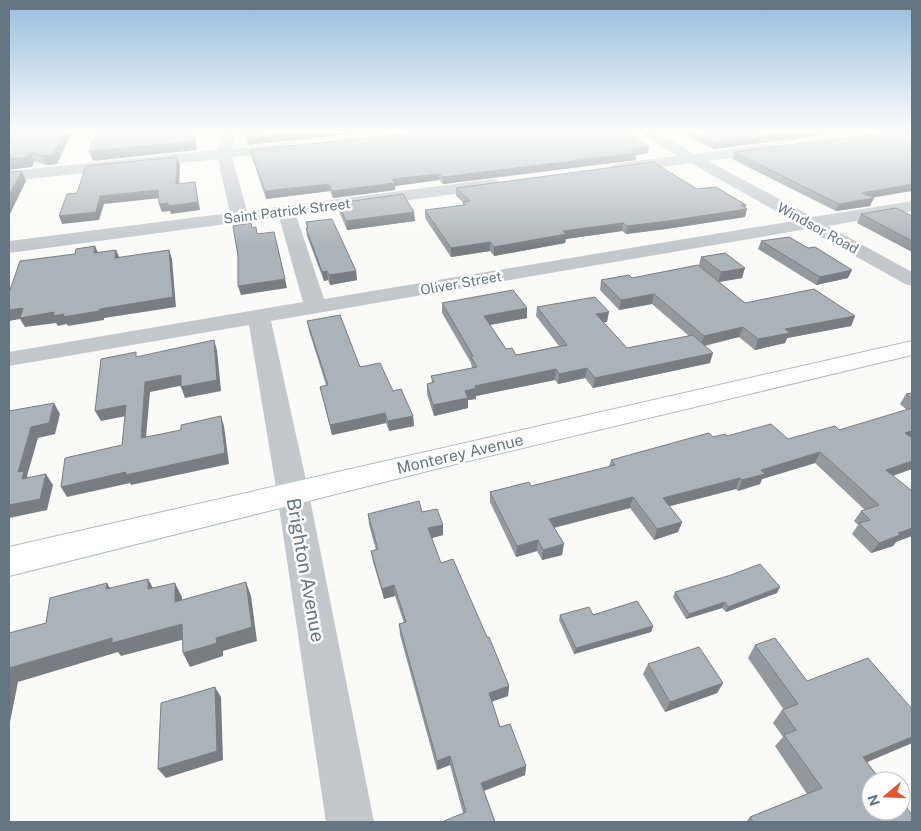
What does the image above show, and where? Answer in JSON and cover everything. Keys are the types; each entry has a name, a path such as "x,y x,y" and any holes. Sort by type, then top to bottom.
{"street":[{"path":"9,176 60,171"},
{"path":"228,171 240,217"},
{"name":"Windsor Road","path":"714,171 912,280"},
{"name":"Saint Patrick Street","path":"9,247 504,183"},
{"name":"Oliver Street","path":"9,359 912,206"},
{"path":"286,211 316,308"},
{"name":"Brighton Avenue","path":"259,318 293,494 350,822"},
{"name":"Monterey Avenue","path":"9,562 912,348"}],"building":[{"path":"22,171 9,195 9,172"},
{"path":"84,171 176,171 176,184 195,182 198,202 168,206 168,203 159,204 158,190 100,196 96,212 59,216 67,194 77,193"},
{"path":"258,171 493,171 443,177 439,174 392,179 395,183 332,191 329,184 265,191"},
{"path":"586,171 667,171 697,189 716,187 746,205 741,205 747,209 627,226 623,223 563,231 566,234 494,247 490,242 451,248 425,210 465,205 463,202 470,201 456,188"},
{"path":"772,171 912,171 912,184 862,193 874,198 839,204"},
{"path":"403,194 414,212 346,221 338,203"},
{"path":"896,208 912,216 912,241 861,214"},
{"path":"332,219 356,271 329,275 327,271 322,272 306,228 308,228 306,222"},
{"path":"251,223 252,228 256,227 257,234 274,232 285,279 238,286 238,256 233,226"},
{"path":"789,237 808,248 815,247 852,270 820,277 761,241"},
{"path":"95,246 94,253 116,250 115,258 169,250 173,297 63,317 64,314 53,316 54,312 20,318 23,308 9,310 9,293 20,261 75,254 76,249"},
{"path":"725,253 745,268 721,272 701,257"},
{"path":"698,265 745,303 814,289 855,316 785,329 790,333 758,339 743,327 704,336 654,294 621,300 601,280 629,275 632,278"},
{"path":"513,290 527,308 484,316 506,349 512,348 516,355 567,345 537,307 595,297 609,312 596,314 627,348 693,335 713,353 595,378 587,368 559,374 556,369 475,386 476,388 465,391 468,398 433,405 427,384 434,382 431,376 477,367 471,357 473,356 442,303"},
{"path":"340,315 360,367 380,363 393,391 401,389 413,416 388,421 385,413 330,425 320,387 328,385 307,321"},
{"path":"214,340 217,380 181,387 181,375 145,382 141,438 181,430 181,425 221,416 225,453 61,487 65,458 122,445 126,405 95,411 101,359 136,352 136,357"},
{"path":"912,393 912,399 906,394"},
{"path":"54,403 49,423 31,427 18,472 24,471 22,479 46,474 40,499 9,505 9,411"},
{"path":"912,408 912,431 905,433 912,438 912,461 886,470 912,491 912,528 879,543 859,523 870,520 861,511 879,505 820,452 761,470 765,474 742,480 740,478 663,498 682,522 657,529 633,497 549,519 564,544 543,550 538,540 517,546 490,492 529,482 531,486 615,465 611,460 709,433 713,437 725,434 727,436 771,424 788,439 835,426 839,430"},
{"path":"419,501 422,512 437,509 443,525 428,528 441,563 453,559 509,686 489,693 500,727 510,724 526,766 481,783 495,822 444,822 466,812 450,756 437,761 399,624 406,622 394,585 382,589 371,551 378,549 368,514"},
{"path":"760,564 780,587 728,607 725,602 689,614 675,592 731,575"},
{"path":"148,579 148,589 175,583 175,602 246,582 252,627 216,638 217,643 183,653 182,624 112,643 112,638 9,668 9,633 46,623 50,598 107,583 106,589"},
{"path":"637,601 653,626 576,648 560,615 589,607 593,615"},
{"path":"775,638 807,681 868,658 912,709 912,737 863,757 874,771 861,771 861,821 911,821 911,814 912,822 753,822 750,817 822,788 784,735 796,730 782,710 798,704 755,645"},
{"path":"699,647 723,683 670,702 648,664"},
{"path":"215,687 217,751 158,769 161,703"}]}
